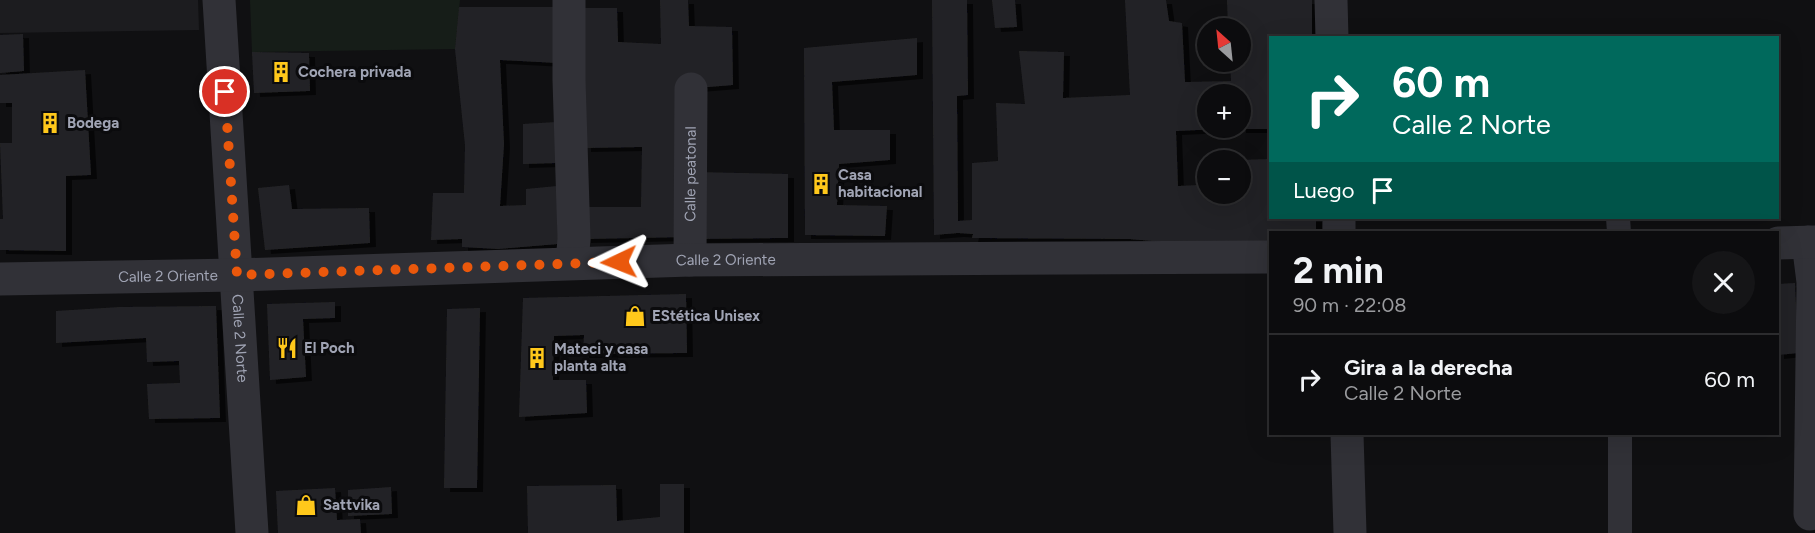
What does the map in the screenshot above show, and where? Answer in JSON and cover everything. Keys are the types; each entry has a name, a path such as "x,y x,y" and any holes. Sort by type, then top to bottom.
{"street":[{"name":"Calle 2 Norte","path":"219,0 252,533"},
{"path":"569,0 574,239 572,263"},
{"path":"1330,0 1332,36"},
{"name":"Calle peatonal","path":"690,260 691,89"},
{"path":"1800,242 1813,282 1810,514"},
{"name":"Calle 2 Oriente","path":"0,279 237,275 690,260 1269,257"},
{"path":"1347,435 1350,533"}],"lane":[{"path":"1620,435 1620,533"}],"shaded area":[{"path":"0,0 198,0 199,30 0,33"},
{"path":"250,0 460,0 455,49 252,52"}],"building":[{"path":"660,0 688,0 689,26 732,27 733,85 696,88 686,237 585,239 585,207 641,207 642,147 585,148 582,8 617,8 618,42 661,44"},
{"path":"932,0 967,0 968,95 957,96 958,221 972,220 972,163 998,161 996,103 1025,104 1019,51 1064,52 1063,98 1130,95 1125,0 1166,0 1169,21 1182,23 1185,82 1231,81 1231,72 1251,72 1251,18 1228,18 1227,0 1312,0 1312,36 1269,36 1269,129 1251,129 1251,84 1197,84 1197,130 1176,131 1178,186 1197,185 1197,204 1251,204 1251,160 1269,159 1269,219 1316,219 1316,231 1269,231 1269,242 1177,243 1129,239 972,238 973,234 934,235"},
{"path":"992,0 1015,0 1017,27 995,28"},
{"path":"459,7 562,7 558,63 500,60 504,144 500,206 526,205 526,189 557,186 558,244 498,249 462,247 462,239 431,240 433,193 464,193 465,145 455,49"},
{"path":"23,34 24,71 0,73 0,35"},
{"path":"917,38 917,75 832,82 834,130 890,130 890,160 839,164 837,205 887,206 885,236 805,235 804,48"},
{"name":"Cochera privada","path":"252,52 309,53 310,91 254,93"},
{"name":"Bodega","path":"85,70 91,175 66,176 66,251 0,250 0,219 3,219 0,143 12,143 12,103 0,103 0,75"},
{"path":"557,122 557,163 523,164 523,124"},
{"path":"694,172 788,174 788,238 694,239"},
{"path":"289,185 292,209 369,208 370,243 265,250 258,188"},
{"path":"1795,283 1798,353 1779,355 1779,284"},
{"path":"686,294 687,353 583,354 584,335 554,336 553,380 586,380 587,413 519,417 523,298"},
{"name":"El Poch","path":"335,302 335,318 303,319 306,377 270,380 267,304"},
{"path":"216,306 220,418 149,419 147,384 180,383 179,361 147,362 146,338 56,343 56,311 120,307"},
{"path":"480,308 477,488 444,488 447,309"},
{"path":"660,484 684,484 684,533 528,533 527,486 616,485 617,521 660,517"},
{"path":"391,487 392,514 348,516 348,490"},
{"name":"Sattvika","path":"335,488 337,520 360,519 361,533 278,533 276,491"}],"place":[{"name":"Cochera privada","path":"281,72"},
{"name":"Bodega","path":"50,123"},
{"name":"Casa habitacional","path":"821,184"},
{"name":"EStética Unisex","path":"635,316"},
{"name":"El Poch","path":"287,348"},
{"name":"Mateci y casa planta alta","path":"537,358"},
{"name":"Sattvika","path":"306,505"}],"route":[{"path":"225,92 237,275 619,262"}]}
